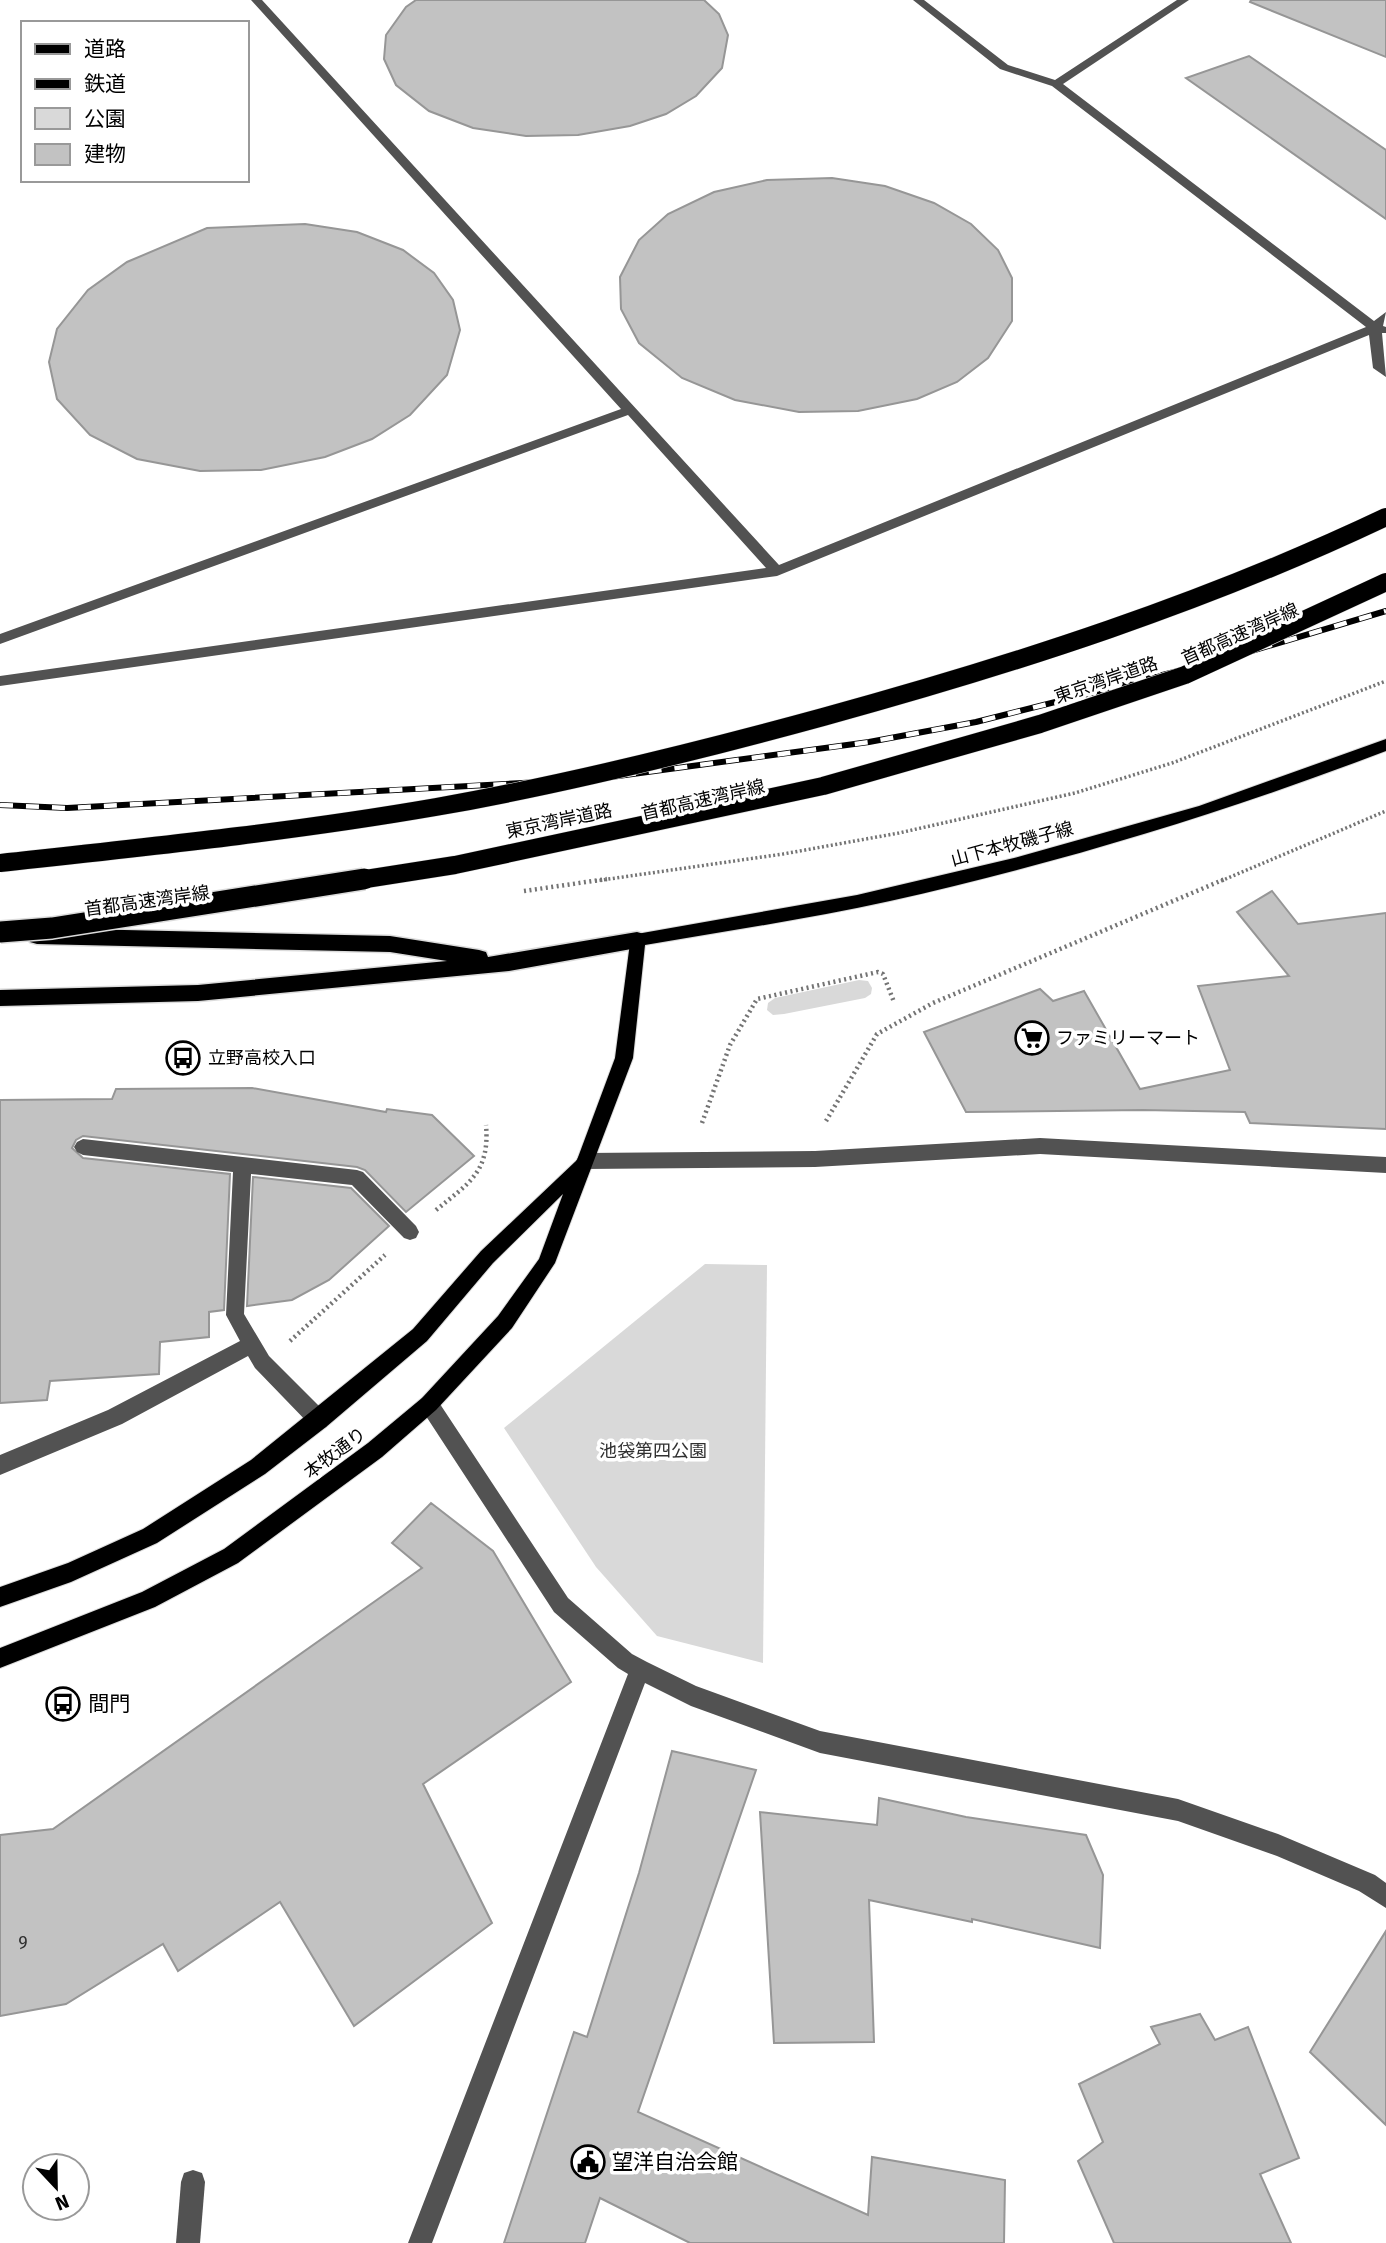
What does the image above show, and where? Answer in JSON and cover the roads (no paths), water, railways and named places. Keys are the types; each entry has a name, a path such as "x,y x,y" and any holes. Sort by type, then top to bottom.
{"highway":[{"path":"0,853 176,834 366,807 572,769 695,742 937,676 1069,633 1222,578 1345,528 1386,507"},
{"path":"0,863 240,836 498,796 696,752 1009,665 1209,594 1348,537 1386,517"},
{"name":"東京湾岸道路","path":"0,936 455,865 823,786 1040,724 1185,675 1386,582"},
{"name":"首都高速湾岸線","path":"0,936 50,936 368,892 657,833 816,796 1048,729 1190,679 1386,591"},
{"path":"0,936 390,944 509,963"},
{"path":"0,998 198,993 509,963 637,940"}],"main road":[{"name":"山下本牧磯子線","path":"637,940 886,895 1011,866 1219,806 1386,745"},
{"name":"本牧通り","path":"0,1658 148,1600 230,1556 375,1450 429,1404 505,1322 546,1263 624,1058 637,940"},
{"name":"本牧通り","path":"0,1597 71,1572 150,1535 258,1467 420,1335 488,1257 585,1161"}],"street":[{"path":"256,0 777,571"},
{"path":"918,0 1004,67 1056,84 1381,329"},
{"path":"1056,84 1184,0"},
{"path":"1386,316 1381,329 1379,368 1386,373"},
{"path":"0,681 777,571 1381,329"},
{"path":"0,639 630,410"},
{"path":"585,1161 826,1158 1040,1146 1386,1165"},
{"path":"83,1147 357,1178 410,1232"},
{"path":"243,1165 235,1315 262,1362 319,1420"},
{"path":"0,1465 115,1418 252,1344"},
{"path":"429,1404 561,1605 625,1661 640,1669 691,1695 820,1742 1178,1810 1278,1845 1367,1883 1386,1897"},
{"path":"420,2243 640,1669"},
{"path":"188,2243 193,2182"}],"railway":[{"path":"0,805 67,808 596,779 869,742 976,722 1218,661 1386,611"}],"place":[{"name":"ファミリーマート","path":"1032,1038"},
{"name":"立野高校入口","path":"183,1058"},
{"name":"間門","path":"63,1704"},
{"name":"望洋自治会館","path":"588,2162"}],"park label":[{"name":"池袋第四公園","path":"653,1451"}]}
